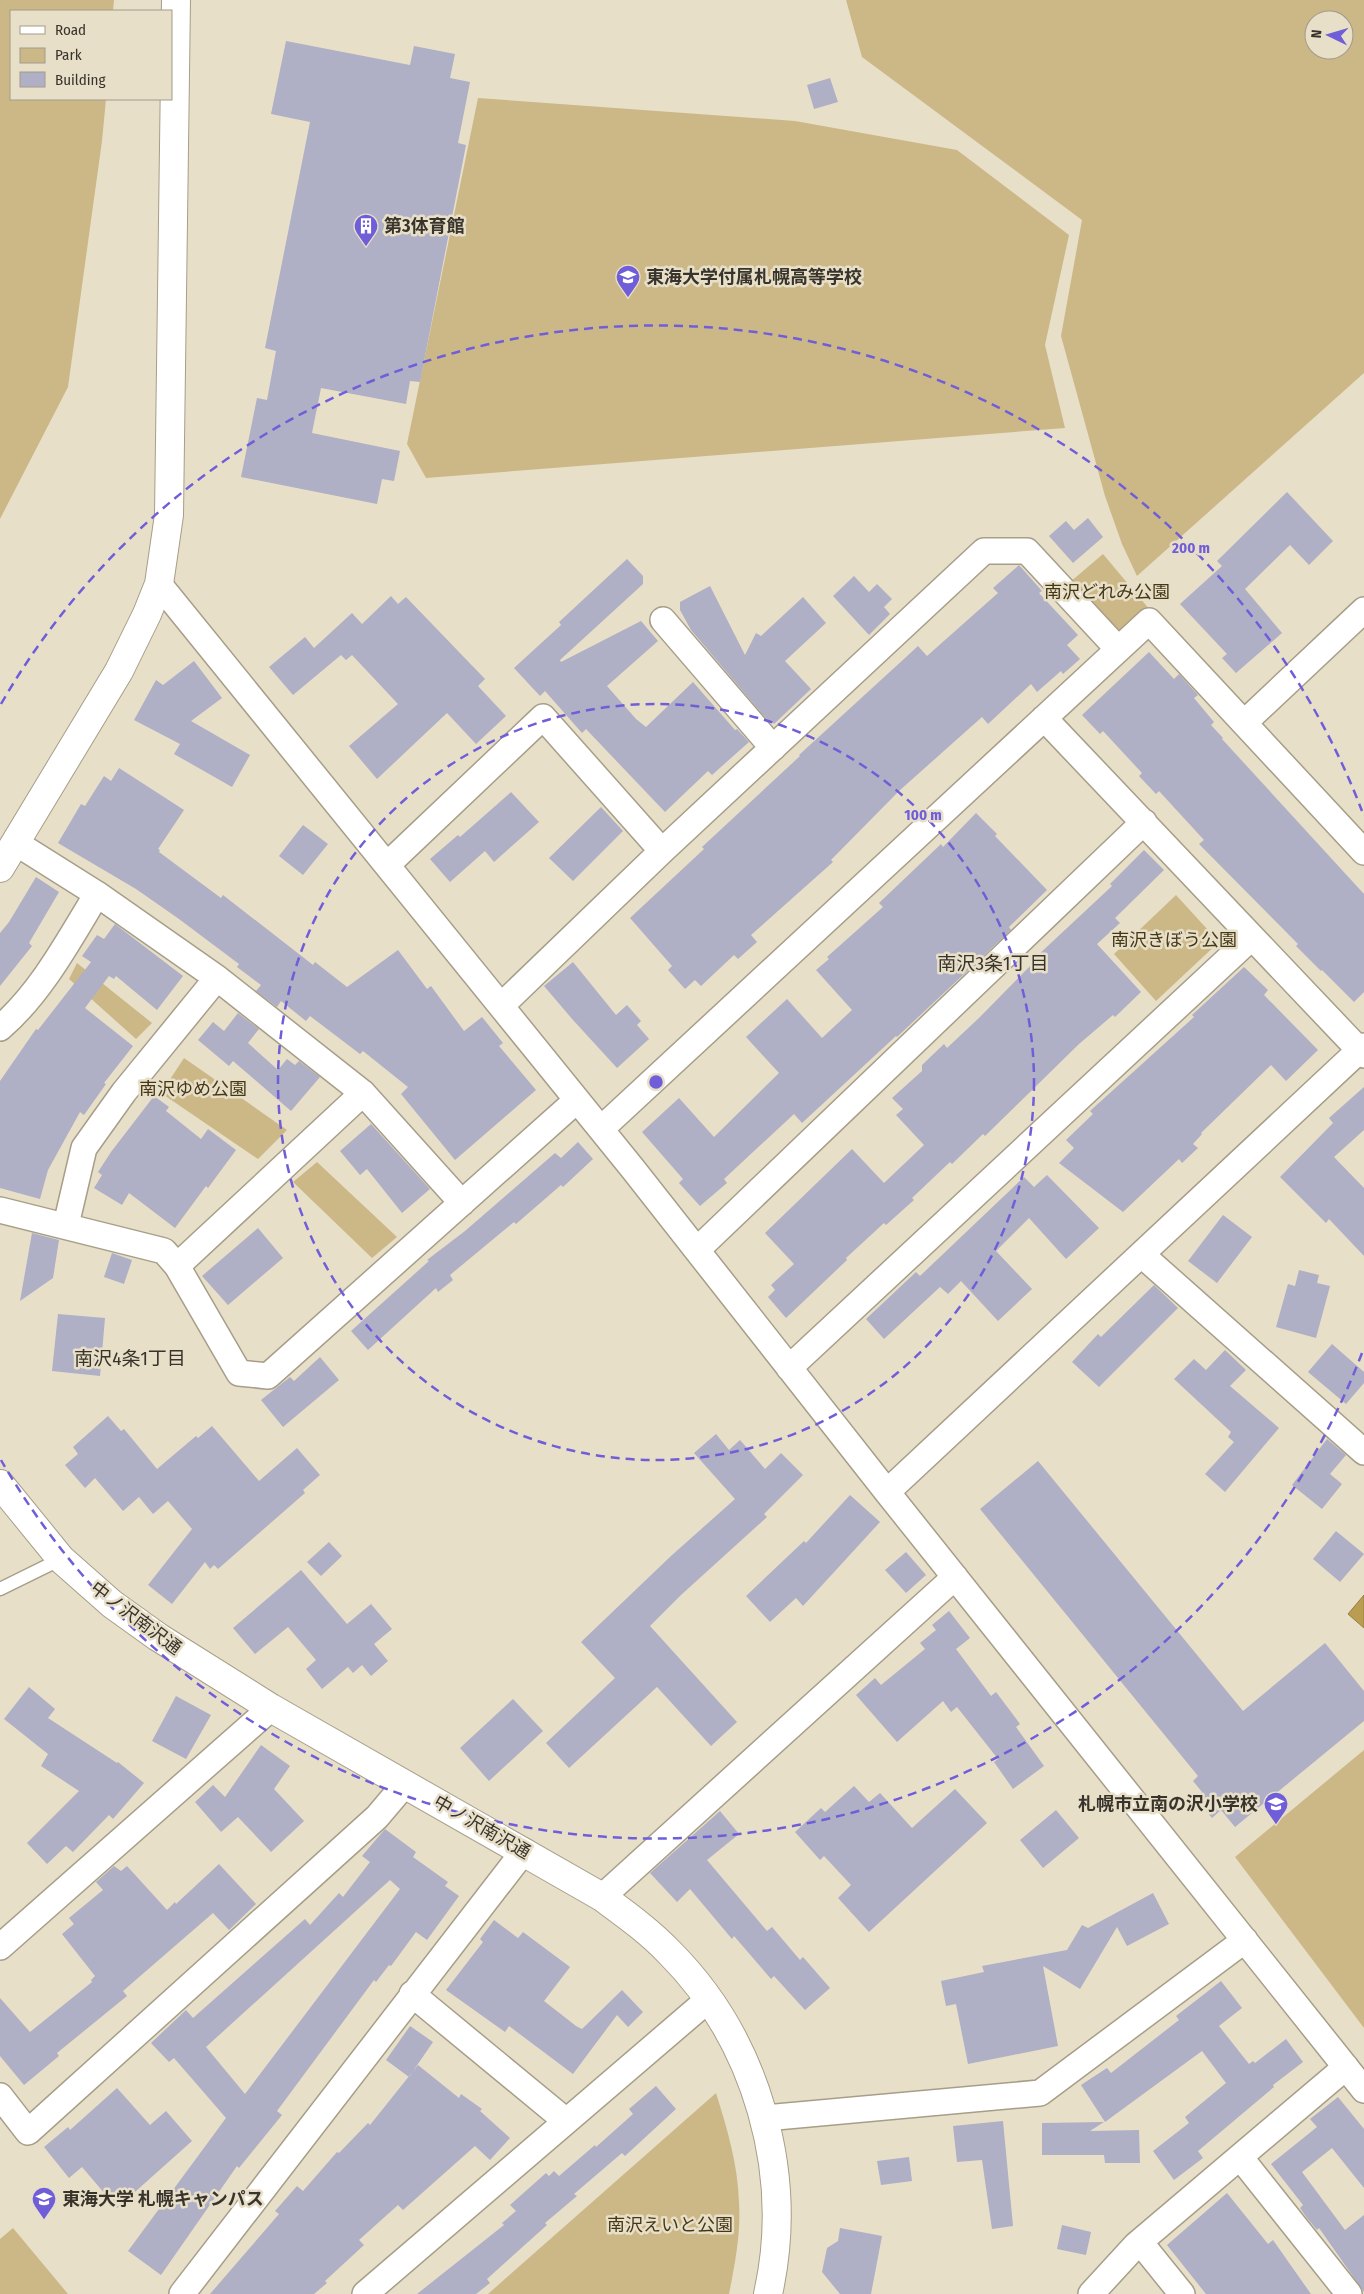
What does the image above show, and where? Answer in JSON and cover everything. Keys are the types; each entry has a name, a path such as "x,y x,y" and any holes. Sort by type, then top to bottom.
{"street":[{"path":"0,868 119,671 147,614 159,584 168,515 176,0"},
{"path":"500,1006 662,851 984,551 1026,552 1118,650"},
{"path":"159,584 577,1100 1364,2090"},
{"path":"1244,723 1364,610"},
{"path":"663,620 773,748"},
{"path":"601,1130 1149,621 1364,852"},
{"path":"386,865 543,717 662,851"},
{"path":"887,1492 1362,1050 1044,718"},
{"path":"697,1250 1144,822"},
{"path":"16,843 98,894 217,978 363,1093 462,1203"},
{"path":"0,1028 13,1017 49,970 98,894"},
{"path":"789,1368 1252,937"},
{"path":"66,1225 84,1148 124,1092 217,978"},
{"path":"176,1266 363,1093"},
{"path":"0,1210 164,1251 176,1266 239,1373 268,1376 577,1100"},
{"path":"1142,1255 1364,1452"},
{"name":"中ノ沢南沢通","path":"0,1484 61,1559 112,1604 158,1637 271,1708 602,1897 641,1926 669,1952 709,1999 741,2056 758,2093 772,2154 775,2190 776,2242 768,2294"},
{"path":"602,1897 955,1577"},
{"path":"0,1947 271,1708"},
{"path":"0,2096 28,2132 377,1817 405,1784"},
{"path":"182,2294 524,1851"},
{"path":"765,2118 1040,2093 1245,1940"},
{"path":"412,1994 566,2121"},
{"path":"365,2294 709,1999"},
{"path":"1092,2294 1140,2242 1346,2067"},
{"path":"1240,2157 1349,2294"},
{"path":"1140,2242 1182,2294"}],"lane":[{"path":"0,1588 61,1559"}],"green space":[{"path":"0,0 114,0 113,10 10,10 10,100 106,100 68,387 0,519"},
{"path":"846,0 1364,0 1364,373 1137,576 1122,544 1105,496 1061,336 1082,220 862,57"},
{"path":"478,98 795,121 957,150 1069,235 1045,345 1065,428 426,478 407,444"},
{"name":"南沢どれみ公園","path":"1103,554 1150,610 1118,636 1069,583"},
{"name":"南沢きぼう公園","path":"1176,895 1219,942 1156,1001 1114,954"},
{"path":"77,963 152,1023 136,1039 69,979"},
{"name":"南沢ゆめ公園","path":"184,1058 287,1130 258,1159 161,1093"},
{"path":"317,1162 397,1237 372,1258 293,1182"},
{"path":"1364,1750 1364,2028 1235,1857"},
{"name":"南沢えいと公園","path":"716,2093 731,2147 738,2188 738,2237 729,2294 488,2294"},
{"path":"13,2228 68,2294 0,2294 0,2239"}],"shaded area":[{"path":"1364,1595 1364,1628 1348,1614"}],"building":[{"name":"第3体育館","path":"286,41 410,65 414,46 455,54 450,78 470,82 458,143 466,145 420,382 410,381 406,404 321,388 312,433 400,451 394,481 382,479 377,504 241,477 257,398 267,400 276,351 265,348 310,122 271,114"},
{"path":"830,78 838,102 814,109 807,85"},
{"path":"1287,492 1333,541 1309,565 1290,545 1245,589 1282,633 1236,673 1222,658 1227,654 1180,604 1222,566 1217,561"},
{"path":"1088,518 1103,537 1073,563 1049,536 1066,521 1074,530"},
{"path":"627,559 643,576 643,584 560,660 561,662 641,621 658,641 607,686 636,719 646,727 693,682 735,730 737,729 749,742 712,775 708,771 665,812 586,729 582,733 545,691 540,696 514,668 561,625 559,622"},
{"path":"1019,565 1042,591 1039,593 1078,635 1067,645 1080,659 1063,674 1061,671 1037,692 1031,684 988,724 982,717 899,791 831,860 833,862 751,935 757,942 738,959 734,955 701,986 695,980 685,989 668,970 672,966 630,918 704,849 702,847 799,755 918,646 927,656 998,593 993,588"},
{"path":"854,576 869,592 877,584 892,599 884,607 890,614 869,635 833,596"},
{"path":"710,586 745,655 756,633 761,636 803,597 826,623 785,661 811,689 774,724 772,721 770,723 691,630 680,610 680,602"},
{"path":"391,596 398,604 406,597 485,679 478,686 506,716 476,744 447,713 377,779 349,746 398,704 352,655 346,660 341,655 293,695 269,667 305,637 314,648 352,613 362,624"},
{"path":"1149,652 1174,679 1179,674 1198,695 1194,698 1214,722 1211,725 1222,739 1364,894 1364,992 1354,1002 1296,946 1298,944 1199,844 1204,840 1159,791 1156,794 1139,776 1142,773 1103,731 1100,734 1082,715"},
{"path":"194,661 222,698 191,721 250,755 232,787 174,754 180,744 134,720 156,680 163,685"},
{"path":"119,768 184,810 158,849 160,850 159,852 221,898 223,895 313,965 315,962 347,987 398,950 427,989 431,986 464,1031 482,1017 503,1043 499,1046 536,1090 455,1160 401,1094 408,1087 363,1051 360,1054 310,1016 306,1021 281,1001 277,1007 256,991 261,985 237,967 239,964 179,919 136,889 58,843 81,804 85,806 104,776 111,781"},
{"path":"511,792 539,822 494,862 485,851 450,882 430,859 458,835 460,837"},
{"path":"601,807 623,831 573,881 549,858"},
{"path":"976,813 997,834 995,836 1047,890 1009,927 1011,930 897,1037 802,1123 794,1114 724,1179 727,1183 700,1206 679,1183 683,1179 642,1132 679,1098 714,1137 779,1073 746,1037 787,999 822,1038 852,1010 816,970 829,959 827,957 883,907 879,903 941,844 943,847"},
{"path":"303,825 328,844 303,875 279,856"},
{"path":"1144,850 1164,870 1115,918 1120,923 1097,944 1141,992 1115,1017 1113,1015 1079,1044 985,1136 983,1134 952,1164 950,1162 912,1198 914,1200 886,1225 884,1223 846,1258 847,1260 786,1318 768,1297 775,1290 771,1285 794,1264 765,1233 852,1149 884,1183 924,1145 896,1115 903,1109 892,1098 922,1071 922,1065 944,1044 947,1048 980,1017 1037,959 1036,957 1112,886 1110,884"},
{"path":"36,877 59,892 29,943 32,946 0,986 0,933 9,922"},
{"path":"115,924 183,976 157,1010 116,976 114,979 109,976 85,1008 133,1046 104,1083 106,1084 84,1115 80,1112 48,1170 40,1199 0,1188 0,1081 36,1029 38,1030 91,962 82,956 97,935 104,939"},
{"path":"573,962 616,1015 627,1005 641,1021 637,1025 649,1039 617,1068 544,986"},
{"path":"1244,967 1268,990 1264,995 1318,1050 1286,1081 1271,1065 1201,1133 1193,1144 1198,1148 1182,1163 1179,1159 1123,1212 1059,1163 1074,1148 1066,1140 1093,1114 1090,1111 1194,1017 1192,1015"},
{"path":"238,1013 259,1029 248,1043 278,1070 287,1059 295,1065 299,1061 320,1077 291,1111 233,1061 229,1066 198,1040 213,1022 224,1031"},
{"path":"1364,1087 1364,1130 1334,1157 1364,1188 1364,1256 1329,1219 1326,1223 1280,1177 1333,1123 1329,1118"},
{"path":"154,1096 169,1107 166,1111 201,1139 208,1129 236,1150 175,1228 129,1193 122,1205 94,1188 102,1175 98,1172 111,1152"},
{"path":"371,1124 430,1189 402,1213 367,1169 360,1175 340,1151"},
{"path":"578,1142 593,1159 563,1187 561,1185 516,1224 514,1222 450,1275 453,1280 438,1292 436,1288 368,1350 351,1331 429,1261 427,1260 465,1231 555,1153 561,1158"},
{"path":"1047,1175 1099,1228 1066,1259 1029,1218 996,1251 1032,1289 998,1321 961,1281 948,1294 940,1287 884,1339 866,1319 916,1272 920,1276 1024,1177 1034,1187"},
{"path":"1223,1215 1252,1237 1217,1283 1188,1261"},
{"path":"258,1228 283,1258 228,1305 202,1276"},
{"path":"32,1233 59,1240 53,1278 20,1301"},
{"path":"112,1253 132,1260 124,1284 104,1277"},
{"path":"1299,1270 1319,1275 1317,1283 1330,1286 1316,1338 1276,1327 1288,1284 1295,1286"},
{"path":"1154,1285 1178,1308 1099,1387 1072,1362 1098,1334 1101,1337"},
{"path":"58,1314 105,1318 100,1376 52,1371"},
{"path":"1332,1344 1364,1372 1364,1383 1346,1404 1308,1372"},
{"path":"1225,1350 1246,1370 1230,1386 1279,1428 1225,1492 1205,1474 1234,1442 1228,1437 1231,1432 1174,1379 1194,1359 1206,1370"},
{"path":"320,1357 339,1380 283,1427 261,1400 290,1377 294,1381"},
{"path":"108,1416 121,1431 124,1429 157,1469 196,1436 198,1438 212,1426 259,1481 297,1448 320,1475 303,1490 305,1493 218,1569 214,1565 210,1569 205,1562 172,1604 148,1585 192,1529 168,1501 153,1514 139,1497 123,1511 95,1478 85,1488 65,1465 78,1454 73,1447"},
{"path":"716,1434 729,1450 740,1440 765,1469 781,1453 803,1475 764,1514 767,1517 681,1595 650,1626 737,1722 711,1746 657,1687 569,1768 546,1743 615,1678 581,1642 671,1556 735,1499 694,1453"},
{"path":"1327,1439 1346,1455 1330,1474 1342,1484 1322,1509 1292,1485"},
{"path":"1038,1461 1243,1711 1325,1643 1364,1691 1364,1721 1235,1827 1221,1810 1212,1818 1195,1798 1202,1792 1193,1781 1198,1776 980,1509"},
{"path":"850,1495 880,1522 803,1606 796,1598 770,1622 746,1596 804,1541 806,1543"},
{"path":"1336,1531 1364,1554 1340,1582 1313,1559"},
{"path":"329,1542 342,1556 321,1576 307,1562"},
{"path":"906,1552 926,1575 906,1593 885,1570"},
{"path":"301,1570 347,1624 371,1604 392,1629 374,1644 388,1661 371,1676 362,1665 353,1673 348,1667 322,1689 306,1669 316,1660 288,1627 255,1654 233,1628"},
{"path":"949,1611 970,1638 956,1649 991,1696 996,1692 1020,1724 1016,1727 1044,1766 1013,1789 994,1762 998,1759 957,1707 951,1712 943,1701 897,1742 856,1695 875,1678 881,1685 925,1649 920,1643 936,1630 932,1625"},
{"path":"29,1687 55,1709 48,1718 118,1762 144,1783 113,1819 109,1815 73,1852 66,1846 47,1864 27,1843 79,1791 41,1766 48,1754 4,1719"},
{"path":"176,1696 211,1715 186,1759 152,1741"},
{"path":"513,1699 543,1731 489,1781 460,1748"},
{"path":"261,1745 290,1766 274,1789 304,1821 271,1852 238,1817 221,1832 195,1802 213,1785 225,1797"},
{"path":"854,1786 869,1802 880,1793 912,1828 955,1789 987,1823 869,1932 838,1898 851,1885 824,1856 820,1860 795,1832 821,1808 825,1812"},
{"path":"1056,1810 1079,1838 1043,1868 1020,1840"},
{"path":"720,1811 739,1834 707,1860 767,1931 772,1927 800,1960 803,1957 830,1988 805,2010 774,1976 771,1979 734,1936 732,1939 690,1889 677,1902 650,1873"},
{"path":"385,1829 416,1852 413,1857 448,1882 445,1886 459,1896 427,1940 416,1932 391,1966 389,1965 376,1982 374,1980 277,2111 282,2115 239,2168 237,2166 161,2275 128,2251 226,2118 174,2058 169,2062 151,2043 186,2010 193,2018 305,1919 310,1925 339,1893 343,1897 370,1862 362,1856","holes":["390,1880 400,1889 245,2094 206,2047"]},
{"path":"219,1864 256,1904 229,1930 213,1913 123,1991 127,1996 57,2053 59,2056 24,2085 0,2056 0,1998 30,2032 92,1982 91,1980 95,1976 62,1934 74,1924 69,1918 103,1890 96,1882 114,1866 121,1871 127,1866 167,1910"},
{"path":"1153,1893 1169,1924 1127,1946 1117,1927 1080,1989 1043,1966 1058,2046 968,2064 956,2004 946,2006 941,1981 984,1972 982,1966 1067,1950 1082,1925 1088,1928"},
{"path":"494,1920 518,1938 523,1932 570,1967 544,2001 576,2026 582,2029 622,1990 643,2012 628,2027 617,2015 573,2074 509,2026 505,2032 446,1990 483,1942 480,1939"},
{"path":"1221,1981 1242,2008 1219,2026 1249,2064 1253,2061 1255,2063 1286,2039 1303,2062 1273,2085 1274,2087 1198,2151 1203,2158 1174,2180 1153,2151 1189,2123 1185,2117 1226,2083 1202,2051 1105,2122 1081,2085 1107,2068 1111,2073 1179,2020 1176,2016"},
{"path":"410,2026 433,2042 409,2077 386,2060"},
{"path":"418,2065 459,2098 461,2094 482,2109 480,2111 510,2138 490,2160 475,2146 403,2210 398,2205 359,2240 364,2245 325,2281 327,2283 314,2294 210,2294 279,2214 275,2211 297,2186 303,2191 337,2152 339,2153 368,2123 370,2125"},
{"path":"656,2086 676,2109 625,2156 622,2153 574,2194 577,2196 545,2223 547,2225 487,2279 490,2283 476,2294 417,2294 504,2225 502,2223 516,2211 510,2205 546,2173 549,2176 554,2171 559,2176 595,2145 596,2147 633,2114 629,2109"},
{"path":"117,2088 150,2125 166,2111 192,2141 117,2208 82,2167 69,2178 44,2147 68,2127 70,2130"},
{"path":"1338,2097 1364,2129 1364,2188 1332,2148 1302,2172 1345,2230 1364,2215 1364,2292 1319,2228 1317,2230 1307,2218 1300,2208 1303,2205 1271,2164 1317,2127 1310,2119"},
{"path":"1003,2121 1013,2226 992,2229 982,2160 957,2162 953,2126"},
{"path":"1104,2122 1090,2131 1139,2130 1140,2163 1105,2163 1104,2155 1042,2155 1042,2123"},
{"path":"909,2157 912,2181 881,2185 877,2161"},
{"path":"1227,2193 1268,2244 1273,2240 1311,2294 1206,2294 1167,2245"},
{"path":"1062,2225 1091,2232 1086,2255 1057,2249"},
{"path":"840,2228 882,2236 871,2294 840,2294 822,2272 827,2248 838,2241"}],"place":[{"name":"第3体育館","path":"366,247"},
{"name":"東海大学付属札幌高等学校","path":"628,298"},
{"name":"札幌市立南の沢小学校","path":"1276,1825"},
{"name":"東海大学 札幌キャンパス","path":"44,2220"}],"district":[{"name":"南沢3条1丁目","path":"993,963"},
{"name":"南沢4条1丁目","path":"130,1358"}]}
